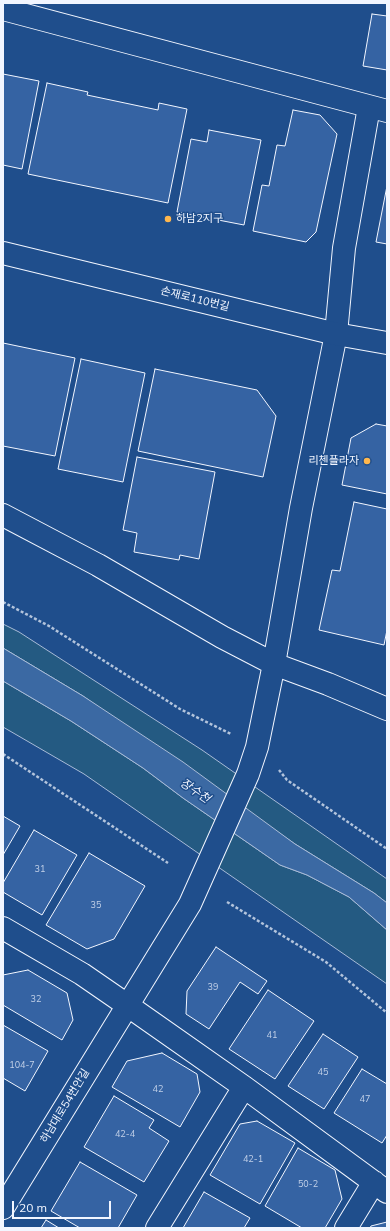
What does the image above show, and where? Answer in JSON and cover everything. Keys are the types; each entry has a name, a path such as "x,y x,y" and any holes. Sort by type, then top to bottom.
{"street":[{"path":"3,9 378,109"},
{"name":"하남대로54번안길","path":"3,1208 190,904 248,774 257,747 274,664 301,508 336,334 344,248 378,109"},
{"name":"손재로110번길","path":"3,253 336,334 387,343"},
{"path":"3,515 98,565 222,637 274,664 328,684 387,709"},
{"path":"4,929 82,974 244,1087 380,1187 346,1228"},
{"path":"157,1228 244,1087"}],"path":[{"path":"3,602 50,626 180,709 257,747 288,780 387,849"},
{"path":"3,754 168,863"},
{"path":"226,902 326,962 387,1013"}],"shaded area":[{"path":"3,624 19,632 202,750 387,879 387,903 374,893 295,844 83,696 3,648"},
{"path":"3,681 71,721 143,768 183,798 280,865 307,875 349,897 387,930 387,984 84,774 3,727"}],"water":[{"name":"장수천","path":"3,648 83,696 183,762 295,844 374,893 387,903 387,930 349,897 307,875 280,865 183,798 143,768 71,721 3,681"}],"building":[{"path":"372,14 387,16 387,70 363,66"},
{"path":"3,74 39,81 22,169 3,165"},
{"path":"47,83 88,92 87,95 158,110 159,103 187,109 168,203 28,174"},
{"path":"293,110 320,115 337,134 316,232 306,242 253,231 262,185 269,186 277,145 285,146"},
{"path":"209,130 261,140 244,225 177,212 191,139 207,142"},
{"path":"387,186 387,244 376,242"},
{"path":"3,343 75,358 55,456 3,446"},
{"path":"81,359 145,373 123,482 58,469"},
{"path":"155,369 257,390 276,416 263,477 138,451"},
{"name":"리첸플라자","path":"376,424 387,426 387,494 342,485 351,438"},
{"path":"137,457 215,472 199,559 180,555 179,560 134,552 137,533 123,530"},
{"path":"354,502 387,509 387,630 384,645 319,630 332,570 340,571"},
{"path":"3,816 20,826 3,855"},
{"path":"34,830 77,855 42,915 3,892 3,883"},
{"path":"89,853 145,886 114,939 87,949 46,925"},
{"path":"216,947 267,981 258,994 240,982 209,1029 186,1014 187,991"},
{"path":"28,970 67,993 73,1020 62,1040 3,1005 3,975"},
{"path":"268,990 314,1021 275,1079 229,1049"},
{"path":"3,1025 48,1051 25,1091 3,1078"},
{"path":"323,1034 358,1057 324,1109 288,1086"},
{"path":"162,1053 197,1074 200,1092 180,1127 112,1087 127,1061"},
{"path":"362,1069 387,1084 387,1135 382,1143 334,1113"},
{"path":"114,1096 154,1120 149,1128 169,1141 144,1182 84,1147"},
{"path":"257,1121 295,1143 260,1204 210,1175 240,1124"},
{"path":"298,1148 335,1170 342,1199 325,1228 302,1228 265,1206"},
{"path":"80,1162 137,1195 118,1228 80,1228 51,1211"},
{"path":"204,1192 250,1218 244,1228 183,1228"},
{"path":"46,1220 59,1228 41,1228"},
{"path":"387,1222 387,1228 370,1228 371,1226"}],"place":[{"name":"하남2지구","path":"168,219"},
{"name":"리첸플라자","path":"367,461"}]}
